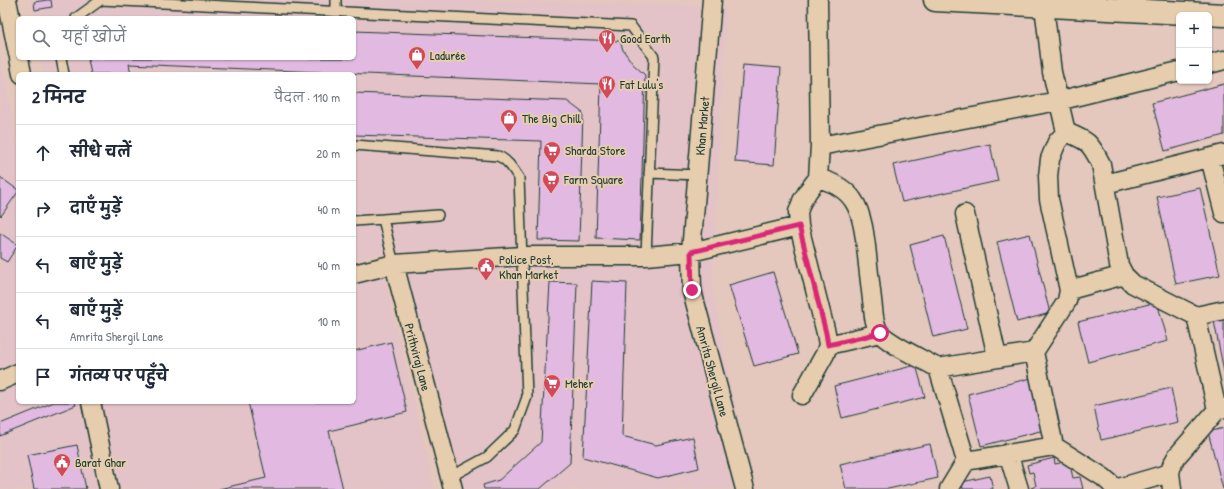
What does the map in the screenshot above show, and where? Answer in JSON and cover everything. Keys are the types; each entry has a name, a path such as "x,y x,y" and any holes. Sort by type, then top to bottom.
{"main road":[{"path":"935,0 1224,15"}],"street":[{"path":"7,0 16,44"},
{"name":"Khan Market","path":"691,252 712,0"},
{"path":"802,394 825,354 828,345 799,226 798,212 802,201 818,178 820,146 818,0"},
{"path":"1044,6 1052,72 1066,132"},
{"path":"19,60 22,72"},
{"path":"1212,63 1224,60"},
{"path":"820,146 1058,101 1176,72"},
{"path":"1066,132 1085,140 1094,150 1101,164 1119,265 1124,275 1133,284 1196,316 1224,310"},
{"path":"1054,446 1034,352 1066,301 1069,290 1050,199 1048,176 1050,159 1056,142 1066,132"},
{"path":"1105,184 1217,156 1224,213"},
{"path":"818,178 843,189 853,200 858,209 865,236 874,317 880,333 888,340 938,368 1034,352"},
{"path":"965,214 997,357"},
{"path":"356,274 394,264 522,256 646,256 691,252 799,226"},
{"name":"Amrita Shergil Lane","path":"691,252 692,290 745,489"},
{"name":"Prithviraj Lane","path":"394,264 451,483"},
{"path":"1069,290 1124,275"},
{"path":"949,489 966,461 1054,446 1103,477 1115,489 1171,481 1172,465 1177,456 1220,409 1196,316"},
{"path":"828,345 880,333"},
{"path":"938,368 966,461"},
{"path":"0,381 16,374"},
{"path":"91,404 108,489"},
{"path":"1008,453 1019,489"}],"lane":[{"path":"79,16 101,0 631,26 654,57 646,256"},
{"path":"336,0 336,11"},
{"path":"61,60 64,72"},
{"path":"356,145 498,156 502,157 510,165 518,178 527,397 515,430 487,457 451,483"},
{"path":"649,173 698,175"},
{"path":"356,221 438,215"},
{"path":"384,219 394,264"}],"shaded area":[{"path":"32,0 455,0 726,7 712,287 750,489 455,489 394,250 356,260 356,72 44,72 41,60 356,60 356,16 34,16"},
{"path":"0,58 16,138 16,404 356,404 356,285 384,277 434,489 0,489"}],"building":[{"path":"51,0 52,7 35,10 34,2"},
{"path":"356,31 620,41 623,50 633,64 645,75 640,240 596,238 601,84 356,74 356,72 318,72 129,64 131,72 91,72 88,60 356,60"},
{"path":"743,65 781,68 774,165 735,162"},
{"path":"1224,84 1224,135 1165,151 1152,103"},
{"path":"356,93 567,101 583,113 579,241 538,240 541,141 356,135"},
{"path":"990,144 998,181 902,202 893,165"},
{"path":"0,177 16,189 16,195 1,216"},
{"path":"1200,188 1220,275 1176,284 1157,197"},
{"path":"0,233 16,244 16,248 7,262 0,258"},
{"path":"1030,234 1050,313 1017,322 997,242"},
{"path":"944,236 967,329 933,337 910,245"},
{"path":"773,272 798,354 754,366 729,285"},
{"path":"592,281 627,283 622,436 656,445 693,437 699,468 658,478 583,457"},
{"path":"550,282 577,283 570,463 540,489 484,489 483,485 499,480 541,442"},
{"path":"1157,302 1168,341 1088,362 1078,322"},
{"path":"1224,319 1224,372 1214,321"},
{"path":"391,342 407,412 329,431 343,489 219,489 266,478 248,404 356,404 356,351"},
{"path":"916,365 925,397 842,418 834,386"},
{"path":"1031,378 1044,430 981,446 968,394"},
{"path":"1171,388 1178,422 1101,440 1094,406"},
{"path":"49,404 76,405 0,436 0,424"},
{"path":"1224,428 1224,489 1223,489 1208,432"},
{"path":"930,444 938,478 888,489 846,489 840,464"},
{"path":"77,445 86,489 34,489 27,455"},
{"path":"1054,458 1055,464 1069,461 1073,478 1080,477 1083,489 1031,489 1036,486 1033,472 1029,473 1027,465"},
{"path":"990,476 993,489 963,489 962,482"}],"place":[{"name":"Good Earth","path":"607,53"},
{"name":"Ladurée","path":"417,70"},
{"name":"Fat Lulu's","path":"607,99"},
{"name":"The Big Chill","path":"509,133"},
{"name":"Sharda Store","path":"552,165"},
{"name":"Farm Square","path":"551,194"},
{"name":"Police Post, Khan Market","path":"486,281"},
{"name":"Meher","path":"552,398"},
{"name":"Barat Ghar","path":"62,477"}],"route":[{"path":"692,290 691,252 799,226 828,345 880,333"}]}
